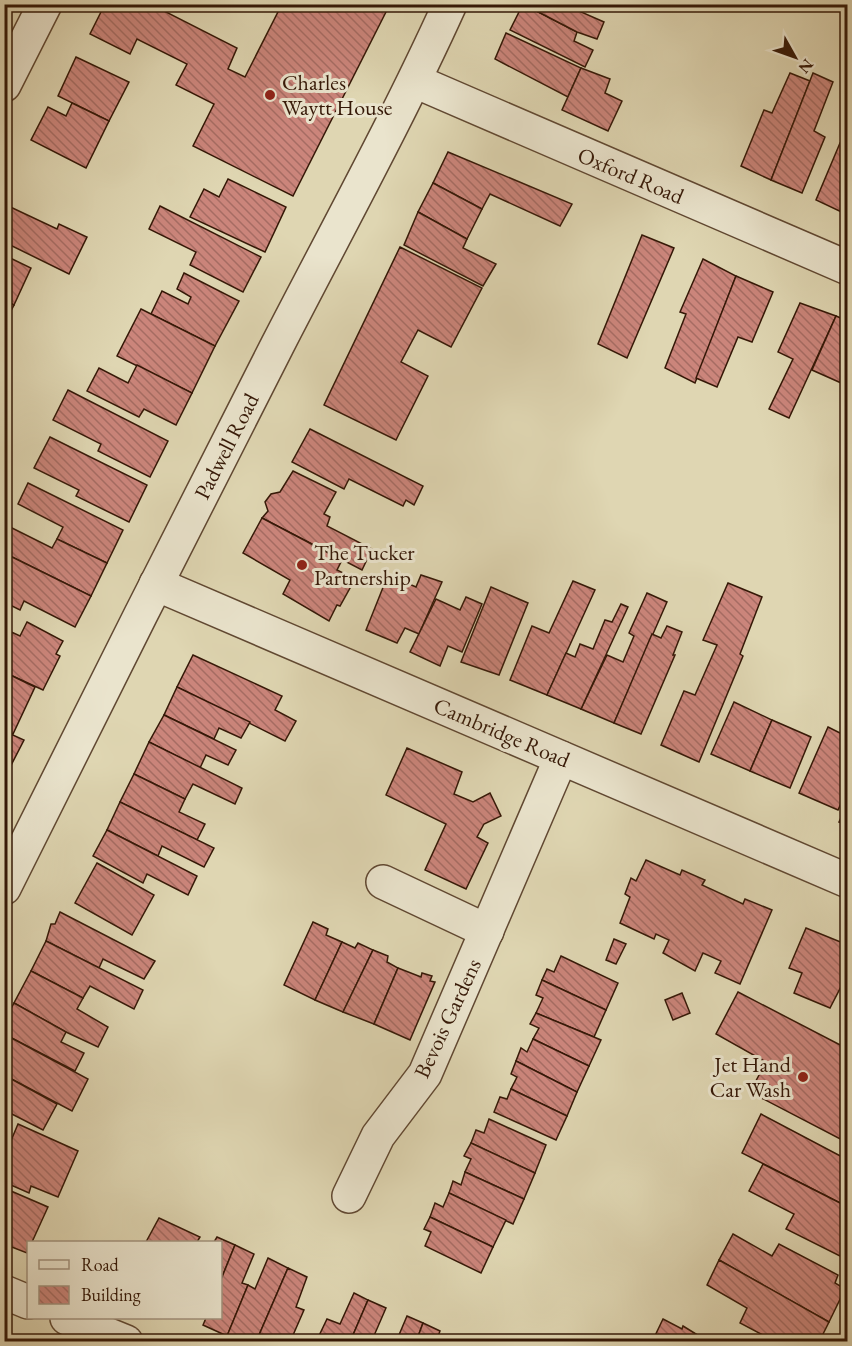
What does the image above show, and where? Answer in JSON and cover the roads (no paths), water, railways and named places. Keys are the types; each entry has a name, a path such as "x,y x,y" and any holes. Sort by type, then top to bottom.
{"street":[{"path":"4,85 45,4"},
{"name":"Padwell Road","path":"4,888 156,584 365,174 415,81 450,4"},
{"name":"Oxford Road","path":"415,81 848,268"},
{"name":"Cambridge Road","path":"156,584 848,881"},
{"name":"Bevois Gardens","path":"349,1196 378,1136 425,1074 561,758"},
{"name":"Bevois Gardens","path":"383,882 487,931"},
{"path":"4,1292 27,1302"},
{"path":"72,1319 126,1341"}],"place":[{"name":"Charles Waytt House","path":"270,95"},
{"name":"The Tucker Partnership","path":"302,565"},
{"name":"Jet Hand Car Wash","path":"803,1077"}]}
